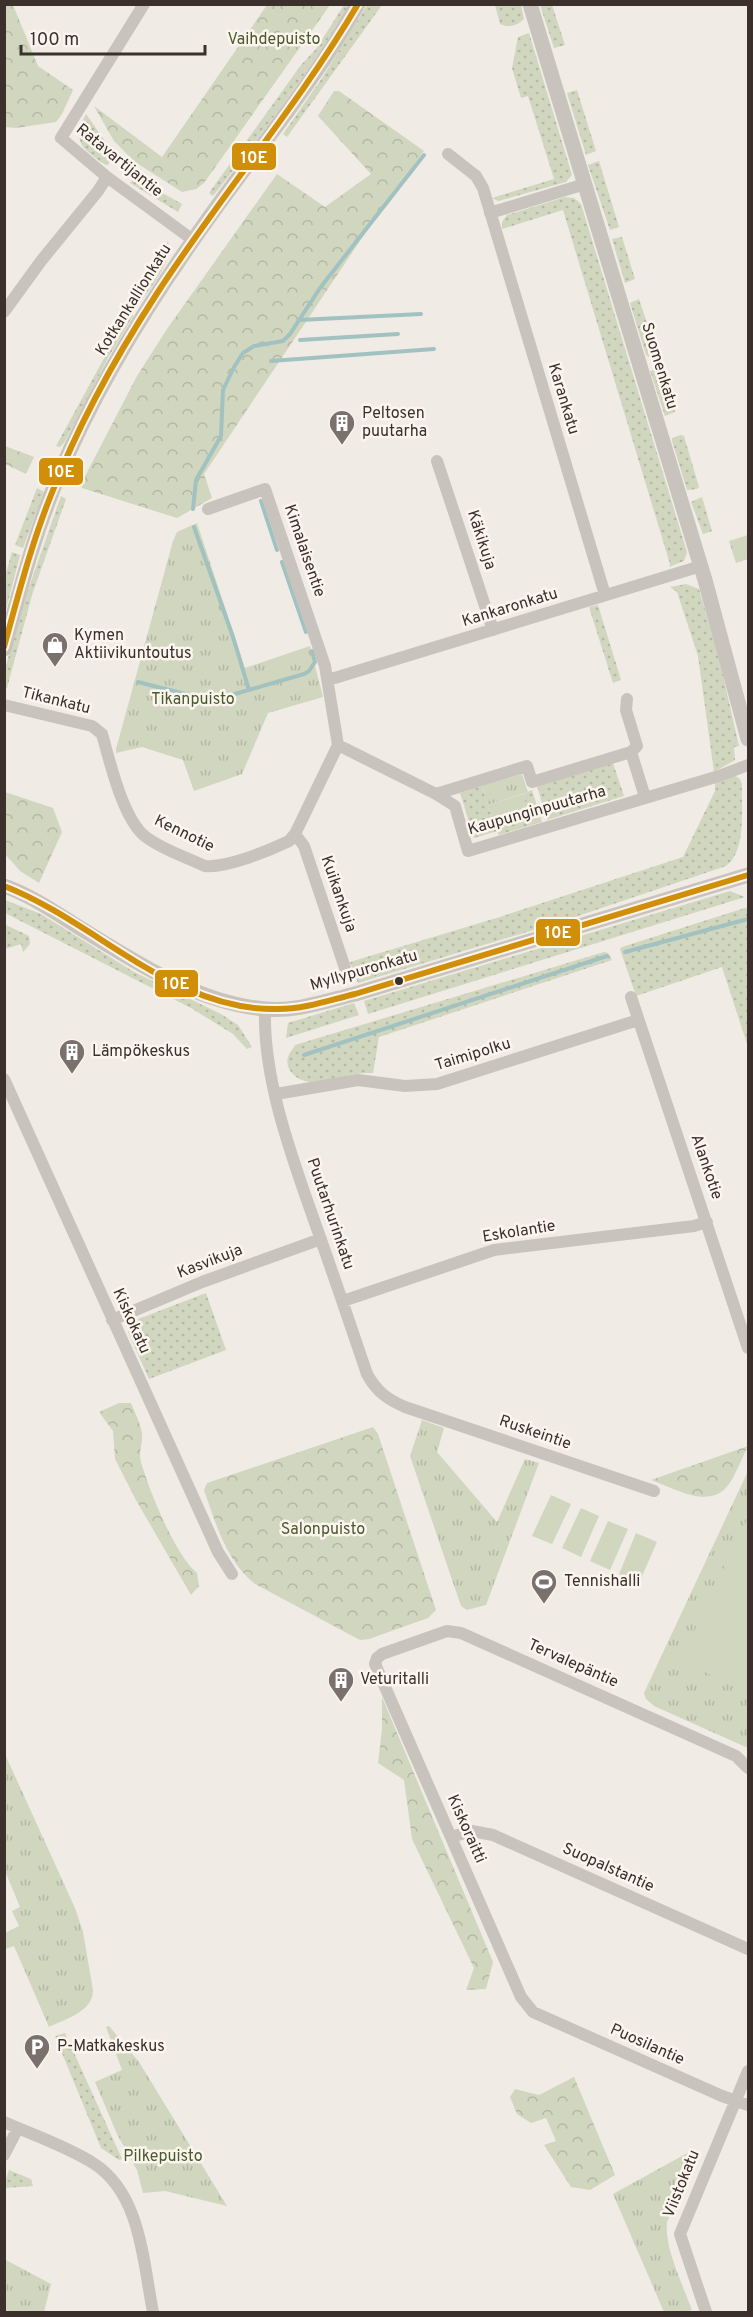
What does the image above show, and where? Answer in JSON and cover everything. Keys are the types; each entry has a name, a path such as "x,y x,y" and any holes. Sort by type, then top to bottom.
{"street":[{"name":"Ratavartijantie","path":"144,4 61,138 106,177 193,240"},
{"name":"Kotkankallionkatu","path":"4,649 34,546 68,456 123,350 193,240 319,68 358,4"},
{"name":"Suomenkatu","path":"530,4 729,660 748,739"},
{"name":"Karankatu","path":"448,154 476,176 483,188 605,595"},
{"path":"4,312 40,261 98,191 106,177"},
{"path":"490,213 585,184"},
{"name":"Käkikuja","path":"437,461 494,630"},
{"name":"Kimalaisentie","path":"208,509 265,489 328,680"},
{"name":"Kankaronkatu","path":"328,680 701,566"},
{"path":"295,834 338,745 328,680"},
{"path":"627,699 626,710 637,746 631,752 645,797"},
{"name":"Tikankatu","path":"4,705 92,726 98,730"},
{"name":"Kennotie","path":"98,730 102,734 132,819 144,836 155,842 205,866 212,867 228,864 283,844 295,834"},
{"name":"Kaupunginpuutarha","path":"338,745 436,794 455,806 468,851 719,776 748,765"},
{"name":"Kaupunginpuutarha","path":"436,794 527,766 532,782 631,752"},
{"name":"Kuikankuja","path":"295,834 304,846 345,968"},
{"name":"Myllypuronkatu","path":"4,886 30,897 162,976 219,999 266,1010 302,1007 355,994 748,875"},
{"name":"Alankotie","path":"631,997 748,1348"},
{"name":"Puutarhurinkatu","path":"266,1010 266,1035 280,1118 294,1162 372,1383 388,1400 405,1407"},
{"name":"Taimipolku","path":"276,1094 358,1080 405,1086 437,1084 638,1020"},
{"name":"Kiskokatu","path":"4,1079 218,1552 232,1574"},
{"name":"Eskolantie","path":"343,1301 494,1250 694,1226 706,1222"},
{"name":"Kasvikuja","path":"112,1320 202,1282 321,1239"},
{"name":"Ruskeintie","path":"405,1407 654,1491"},
{"name":"Tervalepäntie","path":"377,1658 447,1631 461,1633 736,1756 748,1768"},
{"name":"Kiskoraitti","path":"377,1658 375,1664 377,1672 521,1997 533,2012"},
{"name":"Suopalstantie","path":"451,1837 472,1831 493,1835 748,1949"},
{"name":"Puosilantie","path":"533,2012 722,2096 748,2105"},
{"name":"Viistokatu","path":"706,2313 680,2234 748,2071"},
{"path":"4,2122 92,2163 117,2185 133,2215 153,2313"},
{"path":"4,2155 18,2128"}],"green space":[{"path":"4,5 13,5 38,66 73,90 56,122 16,128 5,127"},
{"name":"Vaihdepuisto","path":"267,5 330,5 204,183 196,189 182,192 135,162 114,141 94,106 162,157"},
{"path":"344,5 350,5 302,79 213,196 209,193 301,65 316,49"},
{"path":"367,5 382,5 287,137 283,134 322,78"},
{"path":"495,5 521,5 524,19 513,26 500,24"},
{"path":"540,5 552,5 565,45 554,48"},
{"path":"529,33 572,175 566,182 498,201 492,198 554,179 528,96 521,98 512,68 518,37"},
{"path":"577,90 596,151 586,155 567,93"},
{"path":"334,91 339,91 424,151 376,217 204,474 212,498 177,518 82,488 81,484 137,376 167,329 277,174 325,207 371,174 318,116"},
{"path":"86,114 114,154 108,165 86,150 80,141 79,131"},
{"path":"599,161 619,227 610,230 588,165"},
{"path":"134,177 182,204 178,212 130,183"},
{"path":"565,197 574,198 581,204 687,552 684,561 669,567 670,564 563,210 502,229 502,222 507,215"},
{"path":"622,237 635,279 625,283 612,239"},
{"path":"168,241 169,249 164,266 140,303 136,301"},
{"path":"639,299 657,353 649,357 646,355 630,303"},
{"path":"131,309 133,316 108,358 64,443 60,447 56,446"},
{"path":"662,367 675,412 665,416 650,371"},
{"path":"684,436 699,487 697,489 687,490 672,441 672,438"},
{"path":"5,446 34,457 26,474 5,464"},
{"path":"37,488 44,492 23,548 15,545"},
{"path":"61,496 66,499 32,595 7,688 5,688 4,672 27,593"},
{"path":"702,497 712,531 703,534 691,502"},
{"name":"Tikanpuisto","path":"197,523 245,668 310,646 323,697 268,713 242,774 194,791 183,760 142,747 116,753 116,749 173,541 177,532"},
{"path":"748,535 748,559 736,563 729,541"},
{"path":"12,552 20,555 5,614 5,576"},
{"path":"686,584 699,589 720,662 739,746 734,747 735,760 714,772 698,656 677,592 670,587"},
{"path":"598,605 621,680 613,683 589,607"},
{"path":"613,763 624,796 547,820 537,786"},
{"path":"522,774 528,792 488,805 482,786"},
{"path":"734,775 740,779 742,784 742,828 737,850 733,859 726,866 563,921 358,983 350,962 503,916 683,857 715,791 715,780"},
{"path":"482,786 494,823 528,812 523,794 532,790 542,822 499,835 497,831 474,838 460,793"},
{"path":"5,792 53,808 62,832 39,883 20,871 5,854"},
{"path":"523,794 528,812 494,823 488,805"},
{"path":"730,891 745,897 368,1014 364,1001"},
{"path":"5,900 41,914 134,972 221,1014 238,1025 252,1047 247,1049 233,1034 191,1008 5,913"},
{"path":"748,907 748,1047 722,967 636,996 620,949 622,947"},
{"path":"4,924 29,936 30,944 23,952 21,944 5,949"},
{"path":"604,952 608,953 612,960 379,1037 373,1073 306,1082 297,1078 288,1067 288,1057 295,1045"},
{"path":"354,1003 359,1015 286,1038 288,1023"},
{"path":"206,1293 226,1350 149,1379 128,1332 133,1321"},
{"path":"119,1403 131,1403 141,1430 140,1459 150,1489 180,1552 197,1573 199,1586 191,1595 115,1459 113,1431 99,1412"},
{"path":"422,1420 444,1428 437,1452 497,1522 525,1459 539,1463 486,1605 467,1610 461,1606 410,1456"},
{"name":"Salonpuisto","path":"373,1427 378,1434 436,1610 428,1618 369,1639 360,1640 255,1584 245,1575 223,1541 204,1490 207,1483"},
{"path":"748,1446 729,1484 721,1492 712,1496 692,1495 651,1480"},
{"path":"748,1471 748,1748 654,1706 646,1699 644,1693"},
{"path":"551,1495 571,1504 552,1544 532,1536"},
{"path":"581,1508 599,1516 581,1557 562,1548"},
{"path":"748,1517 748,1692 680,1661"},
{"path":"608,1521 628,1529 610,1570 590,1561"},
{"path":"636,1533 657,1542 639,1583 619,1574"},
{"path":"382,1697 493,1962 486,1989 466,1990 474,1968 412,1839 404,1780 378,1763 382,1729"},
{"path":"4,1752 75,1908 83,1932 93,1990 92,1998 83,2009 70,2018 49,2027 14,1946 5,1949 5,1933 19,1926 12,1911 20,1907 5,1871"},
{"name":"Pilkepuisto","path":"109,2026 139,2062 227,2206 165,2191 143,2193 137,2170 117,2134 95,2082 122,2070 106,2027"},
{"path":"65,2033 122,2159 119,2160 101,2148 55,2036"},
{"path":"574,2077 615,2175 590,2190 571,2187 544,2145 556,2141 546,2118 531,2123 517,2114 510,2097 515,2089 539,2095"},
{"path":"691,2151 699,2153 667,2222 667,2232 675,2266 692,2310 664,2312 613,2194"},
{"path":"9,2170 31,2179 33,2186 5,2188"},
{"path":"4,2259 51,2284 44,2312 5,2312"}],"waterway":[{"path":"193,509 196,480 221,436 223,390 243,353 254,346 283,341 290,334 320,288 424,155"},
{"path":"299,320 421,314"},
{"path":"300,340 398,334"},
{"path":"271,361 434,349"},
{"path":"261,501 277,550"},
{"path":"194,527 249,690"},
{"path":"282,562 306,632"},
{"path":"138,682 193,696 204,703 304,674 315,662 312,651"},
{"path":"625,952 748,919"},
{"path":"304,1055 607,956"}],"transit line":[{"name":"10E","path":"4,647 31,552 51,495 85,418 112,368 181,258 285,115 358,4"},
{"name":"10E","path":"4,886 38,901 136,962 204,996 240,1006 288,1009 355,994 748,875"}],"place":[{"name":"Peltosen puutarha","path":"342,446"},
{"name":"Kymen Aktiivikuntoutus","path":"55,668"},
{"name":"Lämpökeskus","path":"72,1075"},
{"name":"Tennishalli","path":"544,1605"},
{"name":"Veturitalli","path":"341,1703"},
{"name":"P-Matkakeskus","path":"37,2070"}]}
